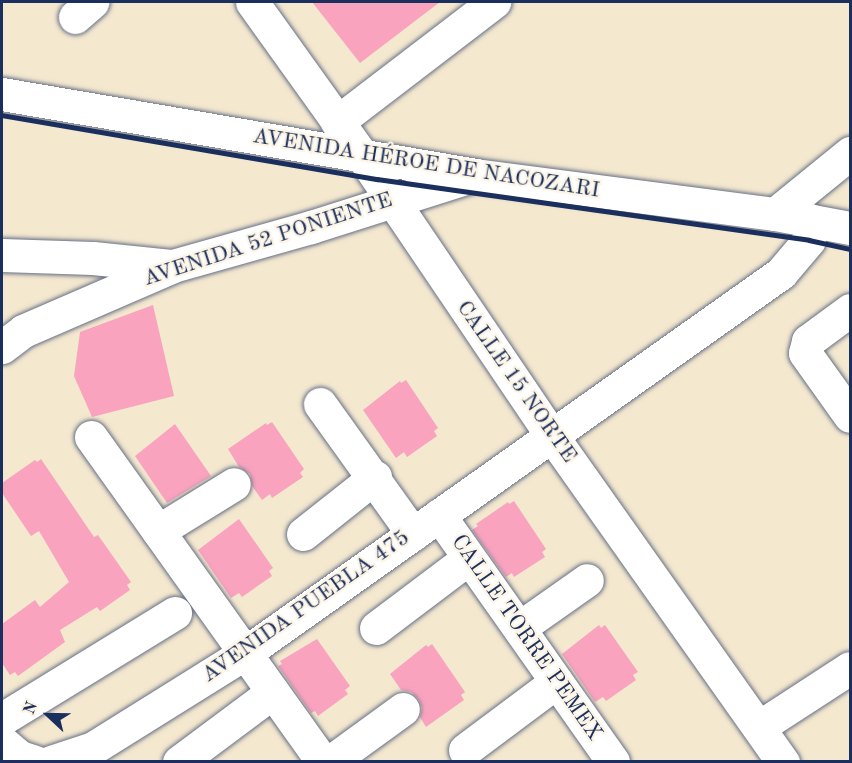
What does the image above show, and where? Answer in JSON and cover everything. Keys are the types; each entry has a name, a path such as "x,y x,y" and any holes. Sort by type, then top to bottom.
{"street":[{"name":"CALLE 15 NORTE","path":"252,2 363,157 552,436 783,762"},
{"path":"337,122 494,2"},
{"name":"AVENIDA HÉROE DE NACOZARI","path":"2,94 475,175 775,214 850,228"},
{"path":"775,214 850,153"},
{"name":"AVENIDA 52 PONIENTE","path":"2,347 23,331 173,266 311,227 475,175"},
{"name":"AVENIDA PUEBLA 475","path":"51,762 93,748 245,653 781,273 809,240 810,220"},
{"path":"2,255 93,258 173,266"},
{"path":"850,310 808,341 805,353 850,416"},
{"name":"CALLE TORRE PEMEX","path":"320,404 375,477 426,524 469,558 612,762"},
{"path":"91,437 322,762"},
{"path":"303,534 375,477"},
{"path":"158,531 234,484"},
{"path":"376,628 469,558"},
{"path":"519,628 587,580"},
{"path":"2,719 175,613"},
{"path":"759,727 850,668"},
{"path":"465,750 556,681"},
{"path":"179,762 273,692"},
{"path":"330,762 403,709"}],"building":[{"path":"312,2 440,2 360,63"},
{"path":"153,305 174,396 92,417 74,376 80,332"},
{"path":"406,380 438,428 434,431 437,436 407,457 404,452 396,458 363,410 400,381 401,383"},
{"path":"272,422 304,469 300,473 303,477 272,498 270,494 262,500 252,486 250,474 239,467 228,449 266,423 267,425"},
{"path":"175,424 211,476 167,503 135,456"},
{"path":"41,459 94,537 98,535 131,582 127,585 130,590 100,611 97,607 60,630 65,642 18,676 15,672 10,675 2,663 2,624 35,600 40,607 69,582 39,531 31,536 2,493 2,483 35,460 37,462"},
{"path":"514,501 546,549 542,552 545,557 514,577 512,573 506,577 472,530 478,526 476,524 508,502 509,504"},
{"path":"239,519 273,568 269,571 272,576 242,597 239,593 231,598 198,550"},
{"path":"599,625 601,628 605,625 638,672 633,675 636,680 606,701 603,697 595,702 562,654"},
{"path":"317,639 350,686 345,690 348,694 318,716 315,711 311,713 278,666 282,664 280,661"},
{"path":"432,644 465,692 461,695 464,700 426,727 420,717 422,708 418,699 411,692 401,690 390,674 426,645 428,647"}],"railway":[{"path":"2,115 377,179 809,240 850,249"}]}
